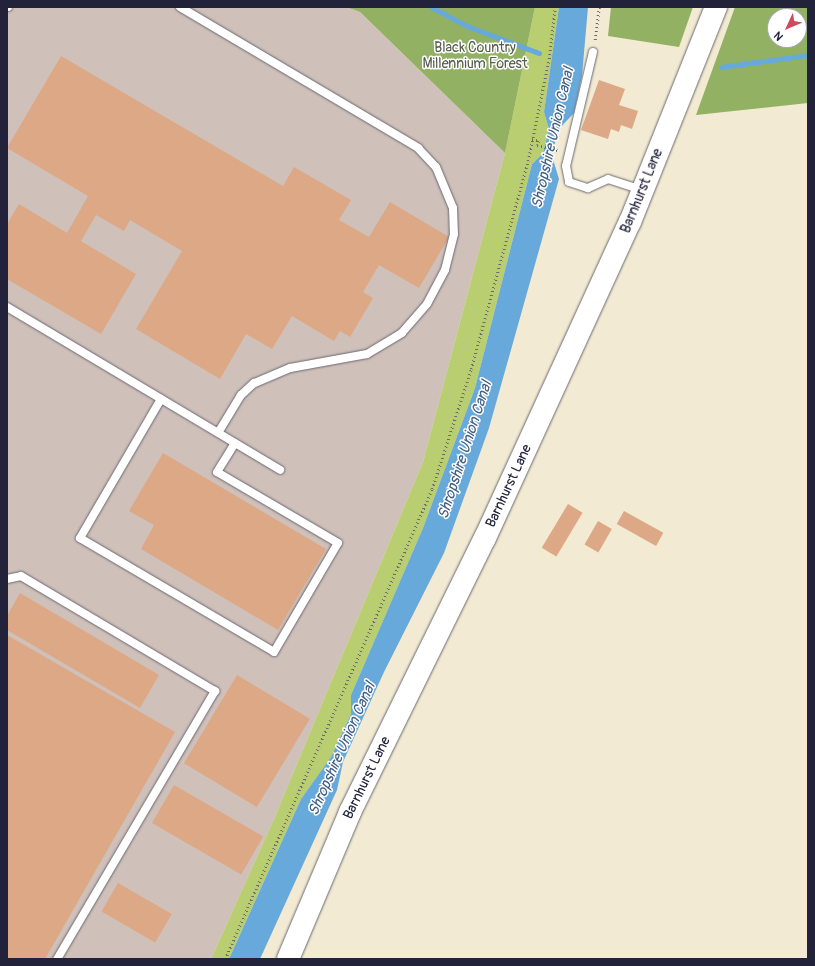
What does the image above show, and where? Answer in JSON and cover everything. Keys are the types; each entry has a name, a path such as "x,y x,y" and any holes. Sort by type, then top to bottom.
{"street":[{"name":"Barnhurst Lane","path":"288,959 350,812 486,538 643,191 716,7"}],"lane":[{"path":"180,7 418,148 436,167 453,208 454,234 445,270 427,304 402,333 367,354 290,368 254,383 241,395 218,433"},
{"path":"593,52 566,166 569,182 588,188 608,179 643,191"},
{"path":"7,307 280,470"},
{"path":"161,399 80,538 274,652 338,543 217,472 235,443"},
{"path":"7,579 21,576 215,691 57,959"}],"path":[{"path":"225,959 432,489 471,369 532,139 549,58 555,7"},
{"path":"593,52 598,7"},
{"path":"532,139 539,141 537,145 561,151"}],"shaded area":[{"path":"7,7 346,7 360,12 505,153 423,462 274,819 211,959 7,959"}],"green space":[{"name":"Black Country Millennium Forest","path":"346,7 535,7 505,153 360,12"},
{"path":"535,7 559,7 544,112 549,129 543,153 532,164 475,388 423,528 351,695 351,714 331,757 301,799 229,959 211,959 274,819 423,462 505,153"},
{"path":"611,7 693,7 679,47 608,36"},
{"path":"735,7 808,7 808,103 696,115"}],"water":[{"name":"Shropshire Union Canal","path":"559,7 588,7 582,76 574,113 558,130 552,156 559,179 489,428 444,553 384,672 343,762 337,790 260,959 229,959 301,799 331,757 351,714 351,695 423,528 475,388 532,164 543,153 549,129 544,112"}],"building":[{"path":"61,56 283,186 294,167 351,200 339,220 369,237 390,202 449,237 419,288 379,265 363,292 373,298 350,337 340,331 334,341 292,316 272,349 246,334 220,379 136,329 182,251 130,220 124,231 96,215 81,241 136,274 101,334 7,279 7,224 19,204 67,233 88,196 7,148"},
{"path":"599,80 625,89 619,105 638,111 632,129 621,125 619,132 611,129 608,139 581,130"},
{"path":"163,453 326,549 278,630 141,549 154,525 129,511"},
{"path":"568,504 583,513 556,556 542,548"},
{"path":"624,511 663,533 656,546 617,524"},
{"path":"598,521 612,529 598,552 584,544"},
{"path":"20,593 159,675 140,708 7,630 7,616"},
{"path":"7,635 175,732 45,959 7,959"},
{"path":"237,675 310,719 257,807 184,763"},
{"path":"174,785 263,836 241,875 152,823"},
{"path":"118,883 172,914 155,943 102,912"}],"waterway":[{"path":"431,7 467,26 539,53"},
{"path":"721,67 808,55"}]}
